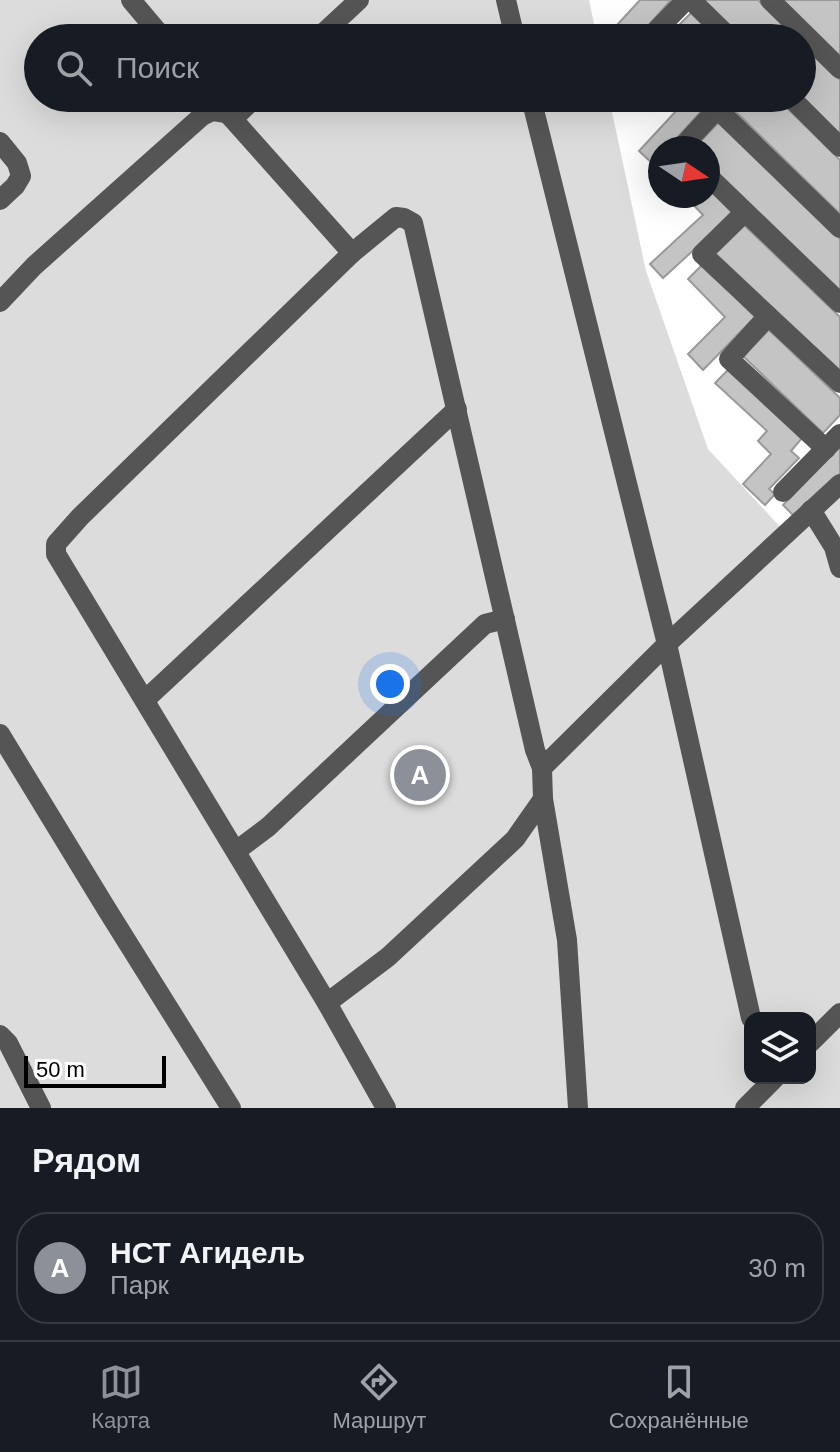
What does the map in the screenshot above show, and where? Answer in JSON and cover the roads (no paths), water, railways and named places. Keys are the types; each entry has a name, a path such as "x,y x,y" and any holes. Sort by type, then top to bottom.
{"lane":[{"path":"131,0 151,24"},
{"path":"333,24 359,0"},
{"path":"506,0 512,24"},
{"path":"664,24 689,0 715,24"},
{"path":"770,0 794,24"},
{"path":"816,45 840,69"},
{"path":"0,302 34,266 210,112"},
{"path":"226,112 352,253"},
{"path":"534,112 667,644 750,1012"},
{"path":"689,136 706,112"},
{"path":"721,112 840,228"},
{"path":"805,112 840,147"},
{"path":"0,142 17,163 21,176 0,200"},
{"path":"720,188 840,303"},
{"path":"745,212 702,254 840,383"},
{"path":"386,1108 327,1003 56,554 56,544 80,517 352,253 396,217 413,223 535,750 542,768 543,799 567,940 578,1108"},
{"path":"768,316 729,359 833,442 783,492"},
{"path":"145,700 457,409"},
{"path":"542,768 667,644 840,484"},
{"path":"811,510 834,547 840,568"},
{"path":"236,851 289,808 485,624 505,619"},
{"path":"0,734 231,1108"},
{"path":"327,1003 388,957 515,839 543,799"},
{"path":"816,1037 840,1013"},
{"path":"0,1035 8,1043 41,1108"},
{"path":"745,1108 766,1084"}],"place":[{"name":"НСТ Агидель","path":"420,775"}]}
